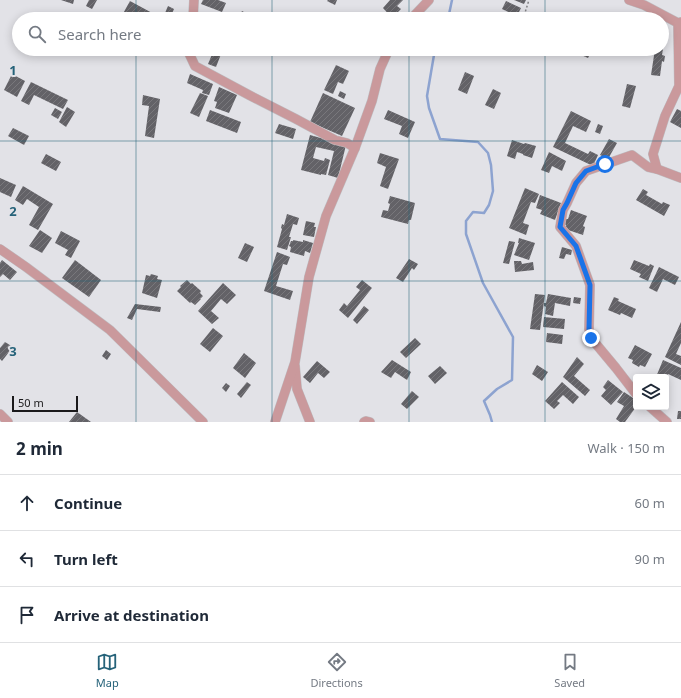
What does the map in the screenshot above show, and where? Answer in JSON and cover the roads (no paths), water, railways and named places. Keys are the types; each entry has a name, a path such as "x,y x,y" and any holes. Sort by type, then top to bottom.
{"street":[{"path":"193,12 194,0"},
{"path":"418,12 429,0"},
{"path":"629,0 659,12"},
{"path":"657,169 653,154 665,116 679,86 680,22 669,17"},
{"path":"190,56 195,66 249,96 296,118 335,140 347,143 355,148"},
{"path":"275,422 294,362 309,277 326,216 355,148 372,100 380,69 386,56"},
{"path":"633,390 591,338 589,329 590,285 576,246 560,227 563,210 576,183 586,171 632,155 648,167 681,178"},
{"path":"0,249 110,330 203,422"},
{"path":"294,362 297,389 310,422"},
{"path":"653,410 667,422"},
{"path":"0,414 8,422"},
{"path":"364,422 370,422"}],"waterway":[{"path":"449,12 452,0"},
{"path":"434,56 427,96 429,108 440,139 478,142 488,153 491,165 493,191 489,205 484,213 473,212 466,221 466,234 483,283 513,337 512,380 497,389 484,401 492,422"}]}
